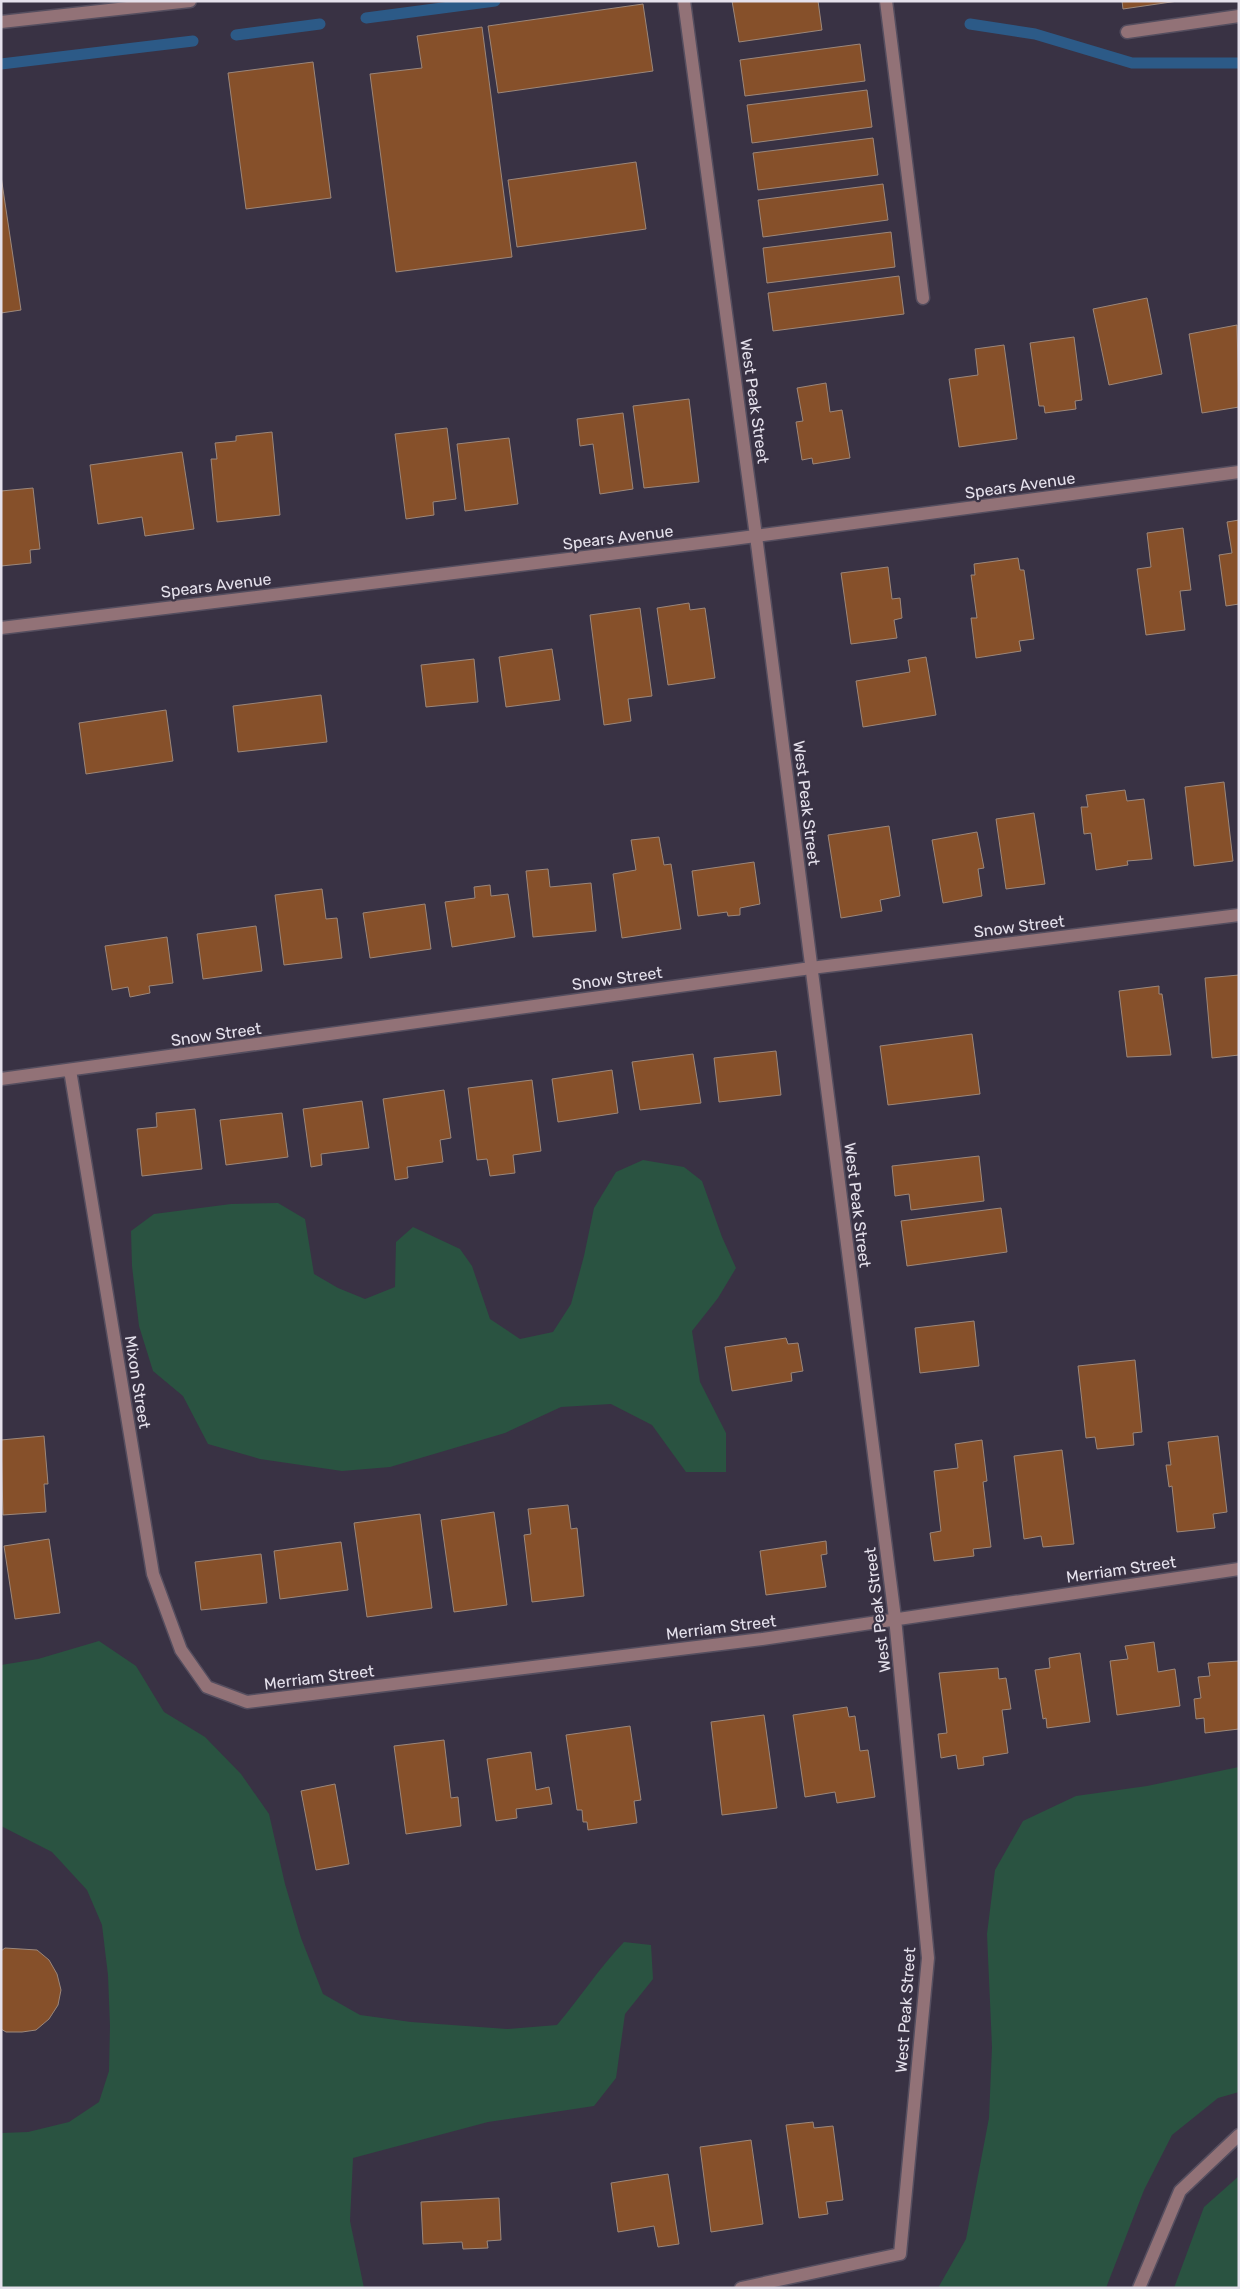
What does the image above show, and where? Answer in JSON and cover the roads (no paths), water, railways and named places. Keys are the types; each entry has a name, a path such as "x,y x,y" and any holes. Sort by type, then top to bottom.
{"street":[{"path":"1,22 190,1"},
{"name":"West Peak Street","path":"684,1 756,536 895,1618 928,1958 900,2254 741,2288"},
{"path":"886,1 922,298"},
{"path":"1127,32 1239,16"},
{"name":"Spears Avenue","path":"1,628 756,536 1239,472"},
{"name":"Snow Street","path":"1,1079 811,968 1239,916"},
{"name":"Mixon Street","path":"70,1070 154,1574 181,1650 207,1688"},
{"name":"Merriam Street","path":"207,1688 247,1702 762,1639 1239,1569"},
{"path":"1140,2288 1180,2192 1239,2135"}],"waterway":[{"path":"366,18 495,1"},
{"path":"236,35 320,24"},
{"path":"970,24 1035,34 1132,63 1239,63"},
{"path":"1,64 193,41"}]}
